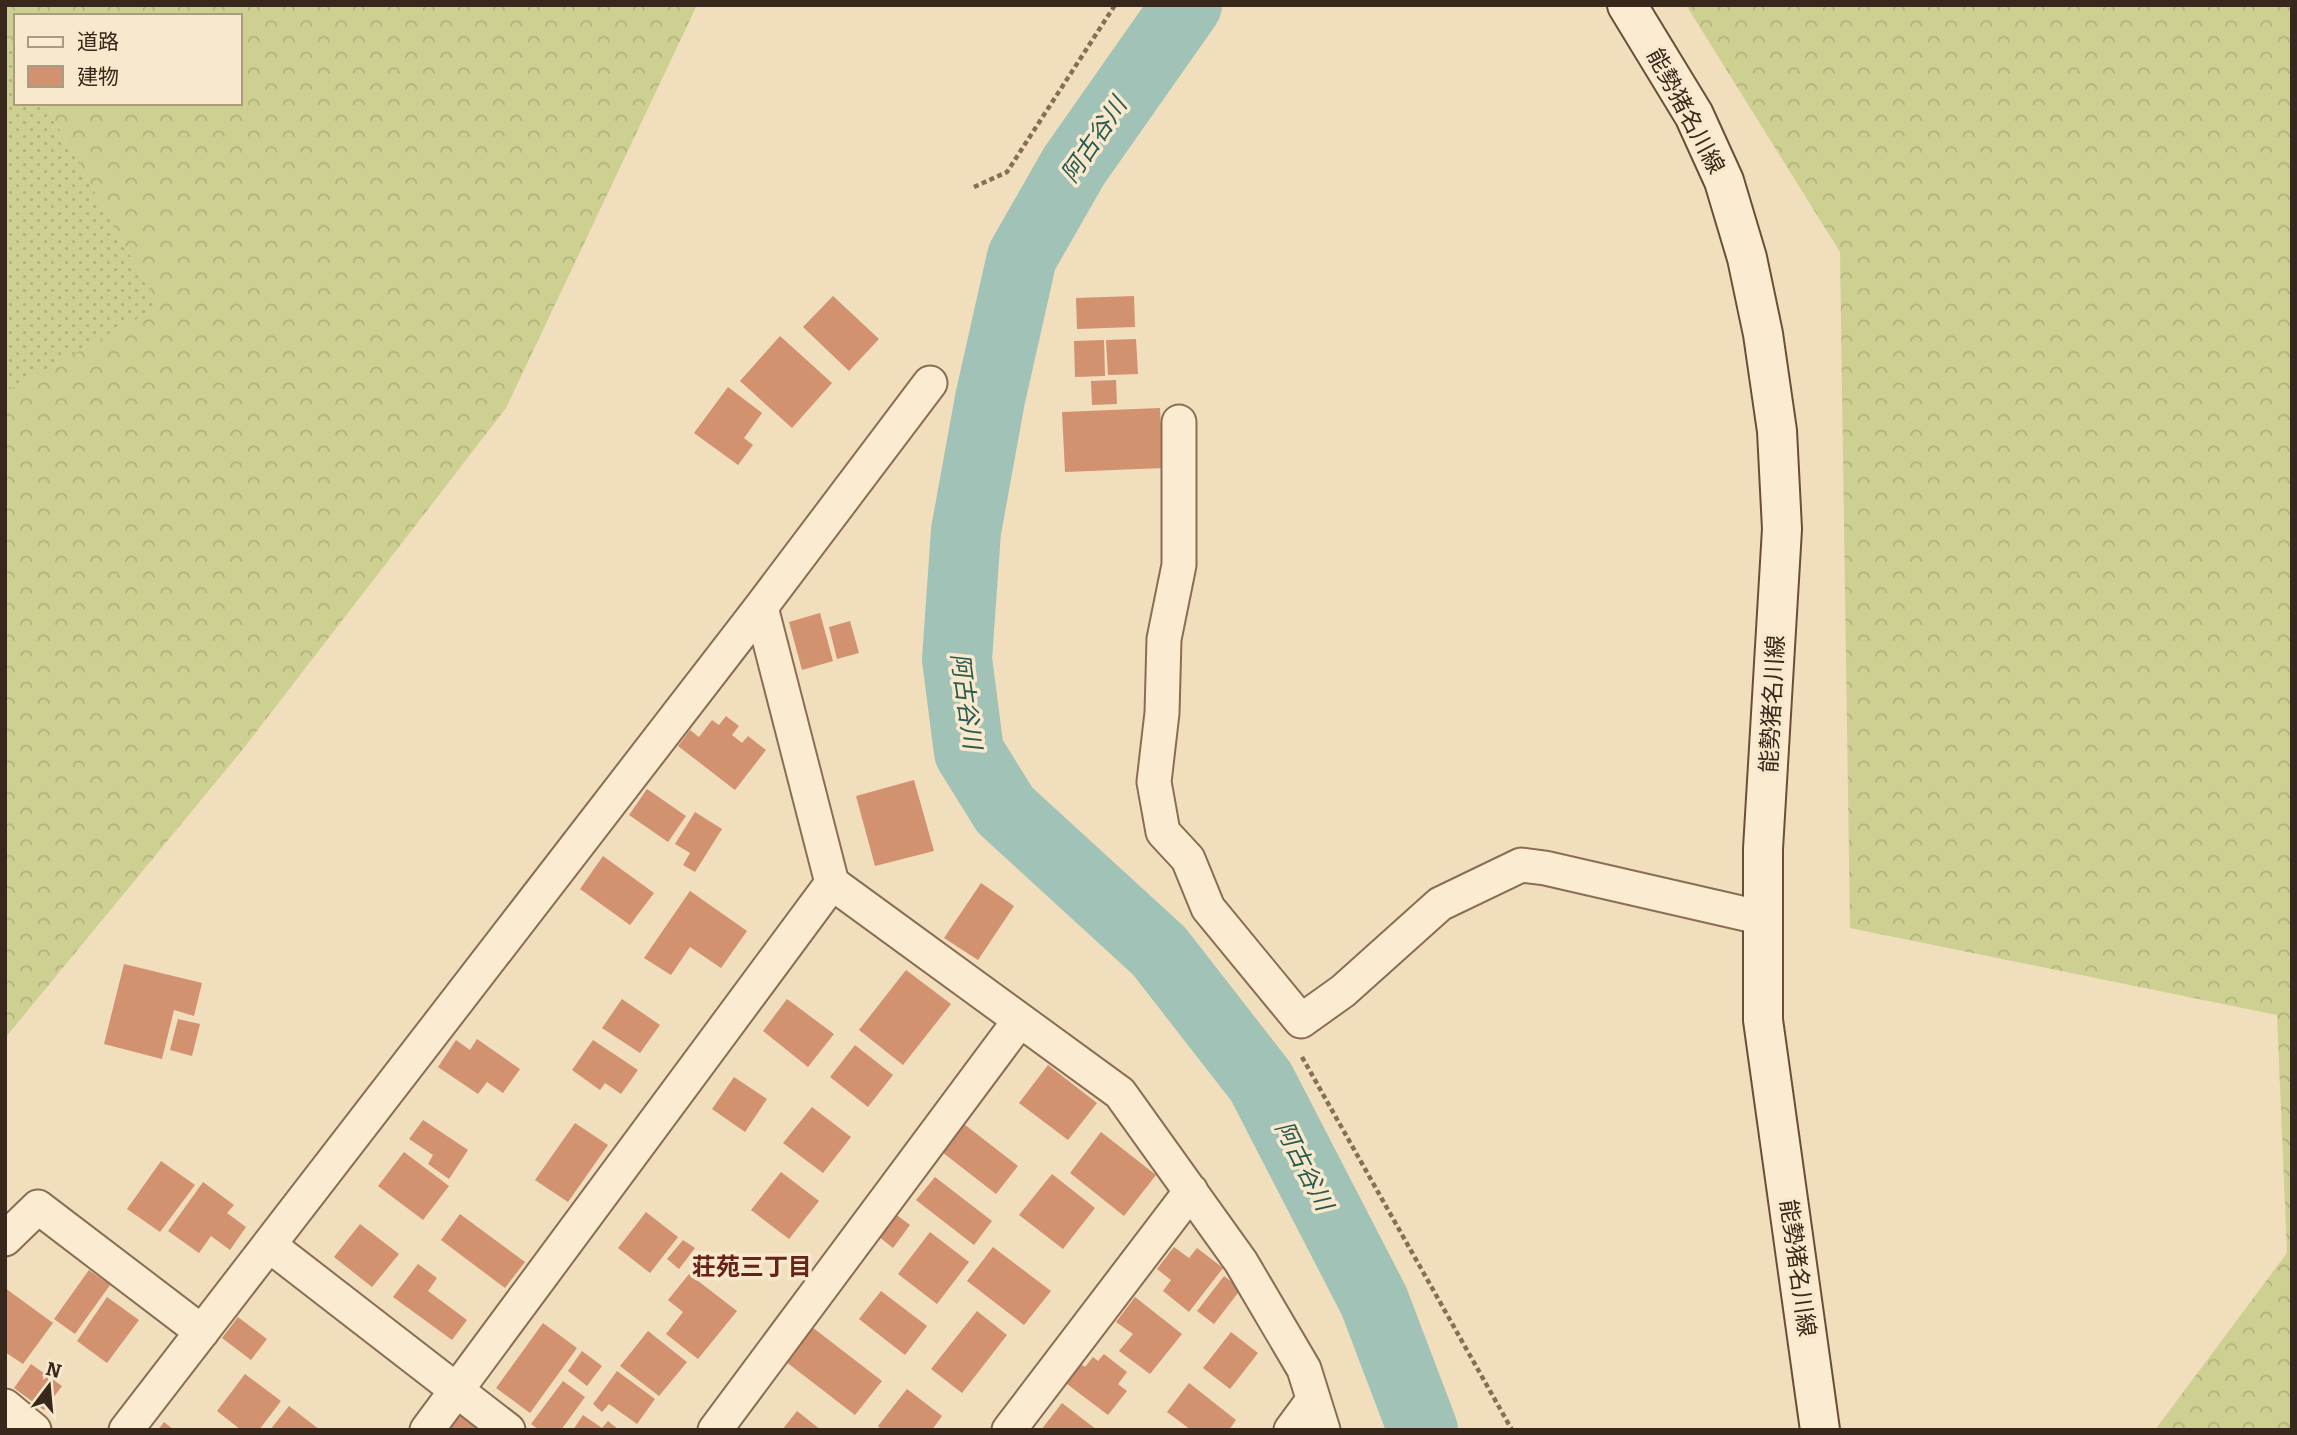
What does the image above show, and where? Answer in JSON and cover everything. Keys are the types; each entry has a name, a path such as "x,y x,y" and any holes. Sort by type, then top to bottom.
{"main road":[{"name":"能勢猪名川線","path":"1627,5 1694,115 1724,181 1747,258 1763,334 1777,430 1782,529 1763,849 1763,1020 1820,1430"}],"street":[{"path":"127,1430 761,607 930,383"},
{"path":"1179,422 1179,565 1164,639 1162,713 1154,782 1163,832 1188,859 1208,908 1300,1021 1343,991 1440,904 1521,865 1545,868 1763,918"},
{"path":"761,607 832,883 1120,1093 1248,1274 1304,1369 1318,1415 1291,1430"},
{"path":"427,1430 832,883"},
{"path":"715,1430 1020,1020"},
{"path":"1009,1430 1191,1191"},
{"path":"5,1239 38,1207 202,1332"},
{"path":"269,1245 508,1430"},
{"path":"5,1406 34,1430"}],"path":[{"path":"974,187 1007,172 1115,5"},
{"path":"1300,1021 1303,1058 1513,1430"}],"green space":[{"path":"5,5 697,5 506,408 243,749 5,1038 5,392 159,307 46,105 242,105 242,14 14,14 14,50 5,38"},
{"path":"1686,5 2292,5 2292,1430 2155,1430 2287,1253 2277,1015 1850,928 1840,252"},
{"path":"5,38 14,50 14,105 46,105 159,307 5,392"}],"building":[{"path":"833,296 879,339 849,371 803,327"},
{"path":"1134,296 1135,327 1077,329 1076,298"},
{"path":"780,336 832,383 792,428 740,381"},
{"path":"1136,339 1138,374 1108,375 1106,340"},
{"path":"1104,340 1105,376 1075,377 1074,341"},
{"path":"1116,380 1117,404 1092,405 1091,381"},
{"path":"728,387 762,413 744,438 753,445 738,465 694,433"},
{"path":"1160,408 1163,468 1065,472 1062,412"},
{"path":"820,613 833,661 802,670 789,622"},
{"path":"850,621 859,653 837,659 829,627"},
{"path":"726,716 739,726 732,735 742,743 748,736 766,750 735,790 678,746 690,730 699,737 712,720 719,725"},
{"path":"914,780 934,851 875,866 856,796"},
{"path":"647,789 686,816 668,842 629,815"},
{"path":"695,812 722,829 695,872 683,865 690,853 675,844"},
{"path":"603,856 654,893 630,925 580,889"},
{"path":"981,883 1014,906 978,960 944,938"},
{"path":"690,891 747,931 721,968 690,947 671,975 644,958"},
{"path":"124,964 202,983 194,1016 174,1010 162,1059 104,1044"},
{"path":"906,970 951,1004 903,1065 859,1030"},
{"path":"622,999 660,1025 640,1053 602,1028"},
{"path":"787,999 834,1034 808,1067 763,1031"},
{"path":"178,1019 200,1024 192,1056 170,1050"},
{"path":"477,1039 520,1069 503,1093 487,1082 478,1094 438,1067 456,1040 470,1050"},
{"path":"593,1040 638,1070 621,1094 605,1083 600,1090 572,1070"},
{"path":"855,1045 893,1075 868,1107 830,1077"},
{"path":"1048,1065 1097,1103 1068,1140 1019,1103"},
{"path":"734,1077 767,1099 745,1132 712,1109"},
{"path":"812,1107 851,1137 823,1173 783,1143"},
{"path":"423,1120 468,1150 449,1179 428,1164 433,1155 409,1139"},
{"path":"575,1123 608,1145 568,1202 535,1180"},
{"path":"964,1124 1018,1166 996,1194 942,1152"},
{"path":"1101,1132 1156,1175 1124,1216 1070,1173"},
{"path":"404,1152 449,1186 423,1220 378,1186"},
{"path":"161,1161 195,1185 160,1232 127,1209"},
{"path":"781,1172 819,1201 789,1239 751,1210"},
{"path":"1052,1174 1095,1208 1063,1249 1019,1215"},
{"path":"935,1177 992,1221 974,1245 916,1200"},
{"path":"203,1182 234,1205 227,1213 246,1227 230,1250 211,1236 199,1253 168,1231"},
{"path":"890,1210 910,1225 893,1248 873,1232"},
{"path":"646,1212 678,1237 650,1273 618,1248"},
{"path":"460,1214 525,1262 505,1288 441,1240"},
{"path":"360,1224 399,1254 372,1287 334,1257"},
{"path":"930,1232 969,1262 937,1304 898,1274"},
{"path":"683,1240 695,1248 679,1269 667,1259"},
{"path":"993,1247 1051,1291 1024,1325 967,1281"},
{"path":"1174,1247 1189,1258 1197,1248 1223,1268 1189,1312 1163,1291 1171,1280 1157,1269"},
{"path":"418,1264 437,1278 428,1291 467,1320 452,1340 393,1297"},
{"path":"89,1270 110,1285 75,1334 54,1319"},
{"path":"689,1274 737,1311 698,1359 666,1334 683,1312 668,1300"},
{"path":"1224,1276 1241,1289 1214,1324 1197,1311"},
{"path":"5,1288 53,1323 23,1364 5,1352"},
{"path":"881,1291 927,1326 905,1355 859,1319"},
{"path":"107,1297 139,1320 107,1363 77,1341"},
{"path":"1135,1297 1182,1334 1150,1374 1119,1351 1133,1334 1116,1322"},
{"path":"977,1311 1007,1335 962,1393 931,1369"},
{"path":"238,1317 267,1339 251,1360 222,1338"},
{"path":"543,1323 577,1348 530,1413 496,1388"},
{"path":"812,1327 882,1381 855,1415 785,1361"},
{"path":"648,1331 687,1362 659,1396 620,1366"},
{"path":"1231,1332 1258,1353 1230,1389 1203,1368"},
{"path":"582,1351 602,1366 587,1386 568,1371"},
{"path":"1104,1354 1127,1372 1118,1384 1127,1391 1108,1415 1063,1381 1078,1362 1085,1367 1093,1357 1098,1361"},
{"path":"31,1364 62,1386 44,1410 14,1388"},
{"path":"617,1371 655,1399 637,1424 609,1404 602,1412 593,1404"},
{"path":"245,1374 281,1401 259,1430 241,1430 217,1411"},
{"path":"563,1381 585,1397 561,1430 539,1430 531,1424"},
{"path":"1189,1383 1236,1420 1229,1430 1191,1430 1167,1412"},
{"path":"907,1389 942,1416 932,1430 882,1430 878,1426"},
{"path":"1062,1403 1097,1430 1041,1430"},
{"path":"289,1406 320,1430 270,1430"},
{"path":"797,1411 821,1430 782,1430"},
{"path":"459,1413 482,1430 447,1430"},
{"path":"583,1415 602,1428 608,1421 619,1430 573,1430"},
{"path":"164,1422 174,1430 158,1430"}],"waterway":[{"name":"阿古谷川","path":"1187,5 1074,166 1022,257 990,399 966,531 957,659 969,752 1005,810 1159,951 1261,1082 1374,1301 1423,1430"}],"district":[{"name":"荘苑三丁目","path":"752,1267"}]}
